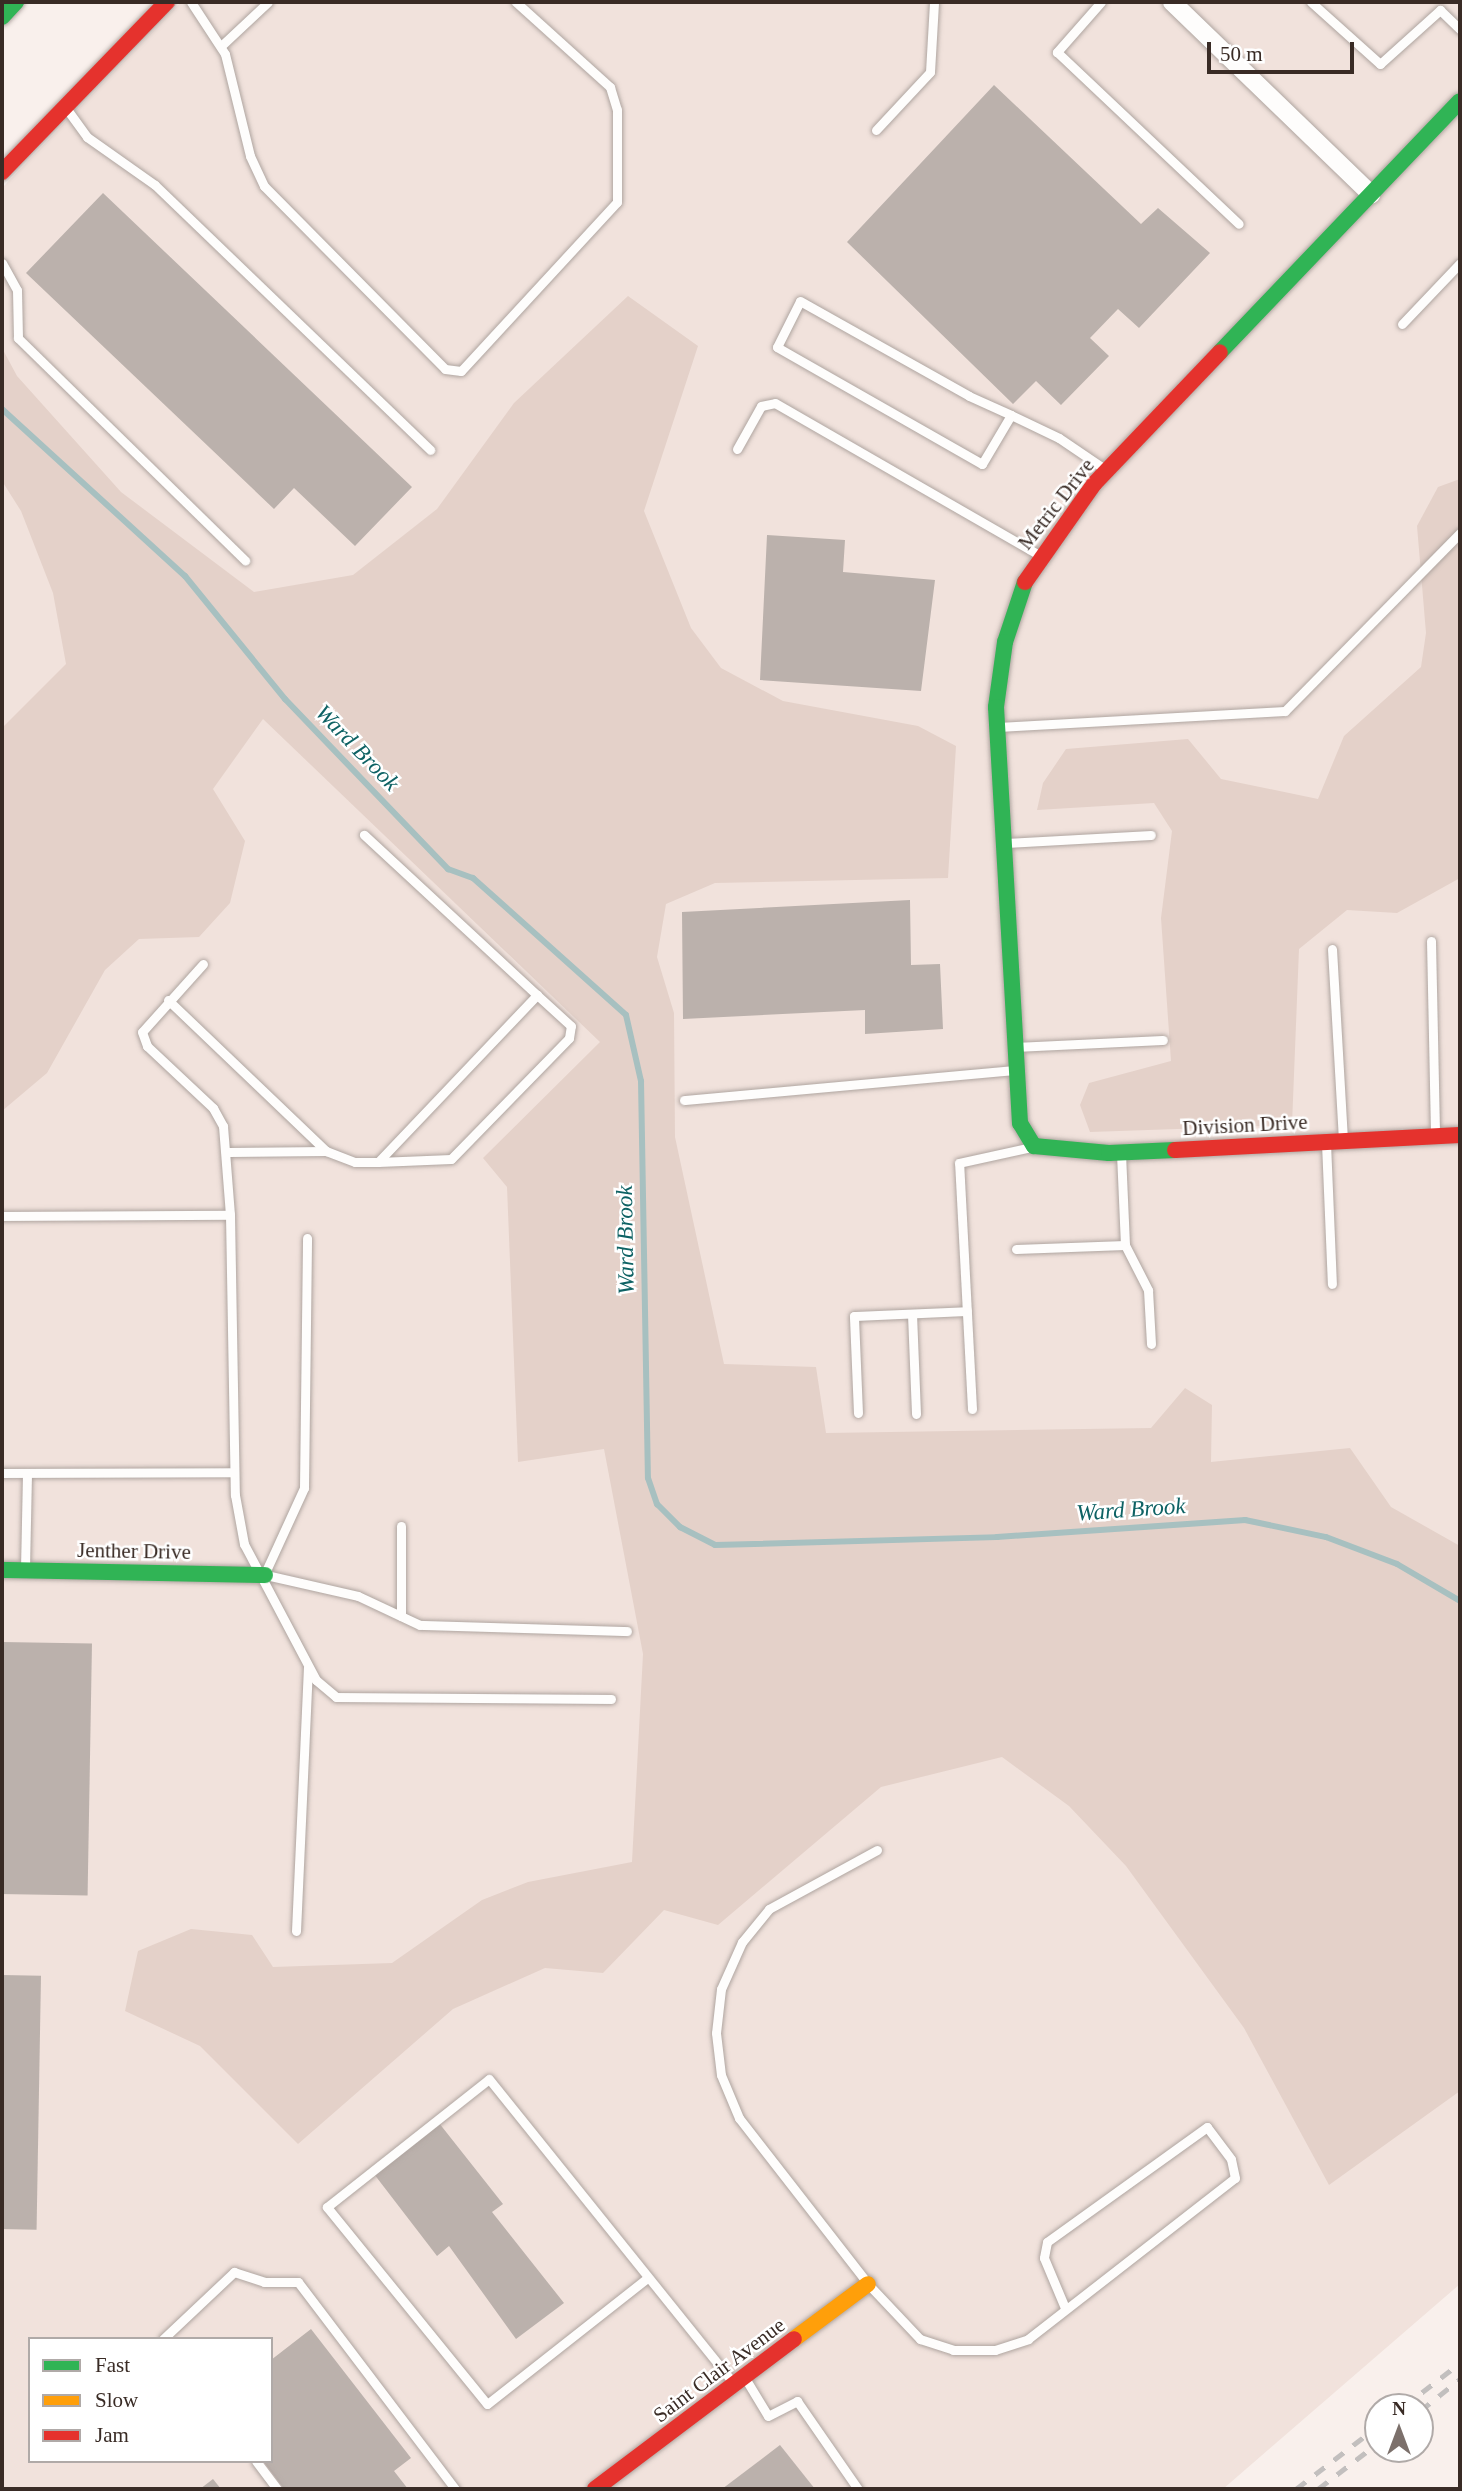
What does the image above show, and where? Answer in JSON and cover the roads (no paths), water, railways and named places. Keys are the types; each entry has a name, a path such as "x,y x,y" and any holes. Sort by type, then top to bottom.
{"main road":[{"path":"2,17 16,2"},
{"path":"2,172 167,2"},
{"name":"Metric Drive","path":"1034,1146 1020,1123 1015,1070 996,727 1005,642 1040,555 1107,471 1459,104"},
{"name":"Division Drive","path":"1034,1146 1048,1152 1121,1152 1460,1135"},
{"name":"Jenther Drive","path":"2,1570 265,1575"},
{"name":"Saint Clair Avenue","path":"595,2489 868,2284"}],"street":[{"path":"1174,2 1371,194"}],"lane":[{"path":"191,2 221,46 264,186 445,369 461,371 617,202 617,123 610,87 516,2"},
{"path":"221,46 268,2"},
{"path":"876,130 930,72 934,2"},
{"path":"1101,2 1057,52 1239,224"},
{"path":"1311,2 1380,64 1440,10 1460,29"},
{"path":"65,107 87,137 155,185 430,450"},
{"path":"2,263 17,290 18,338 245,560"},
{"path":"1402,324 1460,263"},
{"path":"1010,415 982,464 777,347 800,301 1010,415 1107,471"},
{"path":"737,449 761,407 775,403 1040,555"},
{"path":"996,727 1285,711 1460,533"},
{"path":"168,1000 326,1150 355,1162 451,1159 569,1038 571,1026 364,835"},
{"path":"1002,843 1151,835"},
{"path":"1430,941 1435,1136"},
{"path":"1332,949 1343,1141"},
{"path":"203,964 142,1032 147,1046 213,1108 229,1153 234,1472 244,1544 265,1575 309,1665 336,1696 611,1699"},
{"path":"377,1162 537,995"},
{"path":"1013,1047 1163,1040"},
{"path":"684,1100 1015,1070"},
{"path":"1325,1142 1332,1284"},
{"path":"972,1409 960,1163 1034,1146"},
{"path":"229,1153 326,1150"},
{"path":"1121,1152 1125,1245 1148,1290 1151,1344"},
{"path":"2,1216 230,1215"},
{"path":"265,1575 304,1488 307,1238"},
{"path":"1016,1249 1125,1245"},
{"path":"858,1413 854,1317 967,1311"},
{"path":"912,1314 916,1414"},
{"path":"2,1473 234,1472"},
{"path":"24,1570 27,1473"},
{"path":"401,1526 401,1616"},
{"path":"265,1575 358,1596 421,1625 627,1631"},
{"path":"296,1931 309,1665"},
{"path":"877,1850 769,1909 742,1942 721,1989 716,2033 721,2075 739,2118 868,2284 920,2339 953,2350 995,2350 1028,2339 1235,2178 1231,2159 1207,2127 1047,2242 1047,2268 1065,2308"},
{"path":"646,2278 487,2404 327,2207 489,2079 646,2278 768,2416 797,2401 858,2489"},
{"path":"165,2337 234,2272 264,2283 298,2282 455,2489"},
{"path":"258,2463 277,2489"}],"waterway":[{"name":"Ward Brook","path":"2,409 185,576 285,699 448,869 473,878 626,1015 641,1081 648,1478 657,1504 680,1527 715,1545 997,1537 1245,1520 1326,1537 1397,1564 1460,1601"}],"railway":[{"path":"1421,2393 1460,2363"},
{"path":"1434,2400 1460,2379"},
{"path":"1296,2489 1364,2437"},
{"path":"1318,2489 1364,2454"}]}
